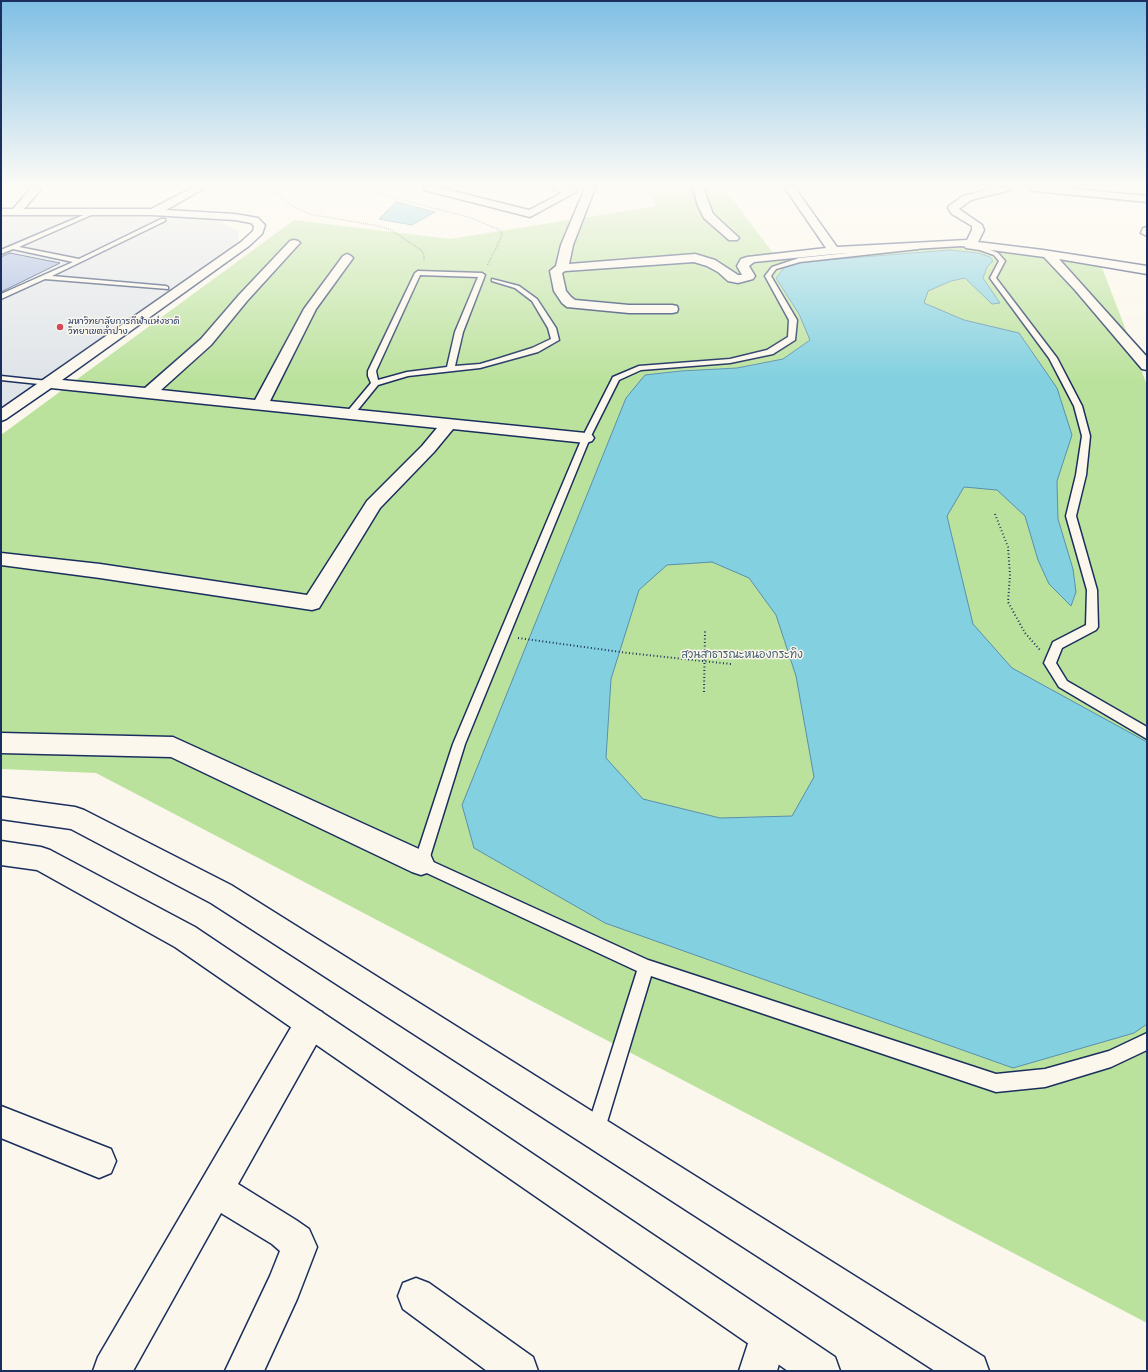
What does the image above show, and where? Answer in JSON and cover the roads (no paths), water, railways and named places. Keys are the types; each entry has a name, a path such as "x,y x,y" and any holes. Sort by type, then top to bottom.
{"street":[{"path":"1,416 234,252"},
{"path":"149,394 206,342 243,298 286,252"},
{"path":"562,268 565,252"},
{"path":"672,310 629,309 572,304 566,300 560,291 556,271 562,268 695,258 711,263 722,269 732,278 738,279 749,276 743,266 745,262 751,259 823,252"},
{"path":"1015,252 1048,254 1147,270"},
{"path":"1048,254 1079,287 1147,366"},
{"path":"260,405 310,309 347,258"},
{"path":"48,383 349,415 586,438"},
{"path":"1,559 100,571 312,603 373,504 428,449 448,425"},
{"path":"1,743 173,747 421,863"},
{"path":"1,808 75,818 222,894 594,1133 970,1371"},
{"path":"1,853 41,859 178,933 821,1371"},
{"path":"112,1371 310,1023"},
{"path":"1,1122 99,1161"},
{"path":"215,1190 284,1232 296,1242 299,1248 284,1286 244,1371"},
{"path":"416,1296 519,1371"},
{"path":"758,1371 768,1335"}],"lane":[{"path":"33,252 80,261"},
{"path":"1,297 45,278 98,252"},
{"path":"879,252 799,260 774,268 768,276 793,320 792,338 770,352 730,361 639,368 616,379 586,438 459,744 421,863 646,968 996,1083 1045,1078 1111,1059 1147,1041"},
{"path":"998,252 1002,261 993,278 1053,358 1078,406 1086,436 1081,475 1071,516 1092,590 1092,627 1057,645 1050,663 1063,684 1136,726 1147,734"},
{"path":"375,383 372,376 372,371 418,273 482,275 459,332 451,369"},
{"path":"45,278 166,288"},
{"path":"349,415 375,383 407,374 480,366 535,350 555,340 552,328 535,300 517,287 494,280"},
{"path":"1,378 48,383"},
{"path":"594,1133 646,968"}],"water":[{"path":"925,252 969,252 990,257 993,261 987,267 983,278 1000,303 992,304 965,278 951,281 928,291 924,303 964,320 1019,333 1057,388 1072,435 1057,481 1058,519 1073,569 1076,592 1071,606 1049,584 1038,560 1025,516 997,490 964,487 947,516 973,624 1012,668 1147,742 1147,1024 1134,1033 1013,1068 605,923 474,848 462,805 626,398 645,375 681,371 737,368 783,359 810,340 799,314 776,278 784,268 801,262","holes":["712,562 749,578 776,615 796,676 814,777 792,816 720,818 643,799 606,758 611,679 639,590 667,565"]}],"place":[{"name":"มหาวิทยาลัยการกีฬาแห่งชาติ วิทยาเขตลำปาง","path":"60,327"}],"park label":[{"name":"สวนสาธารณะหนองกระทิง","path":"742,655"}]}
